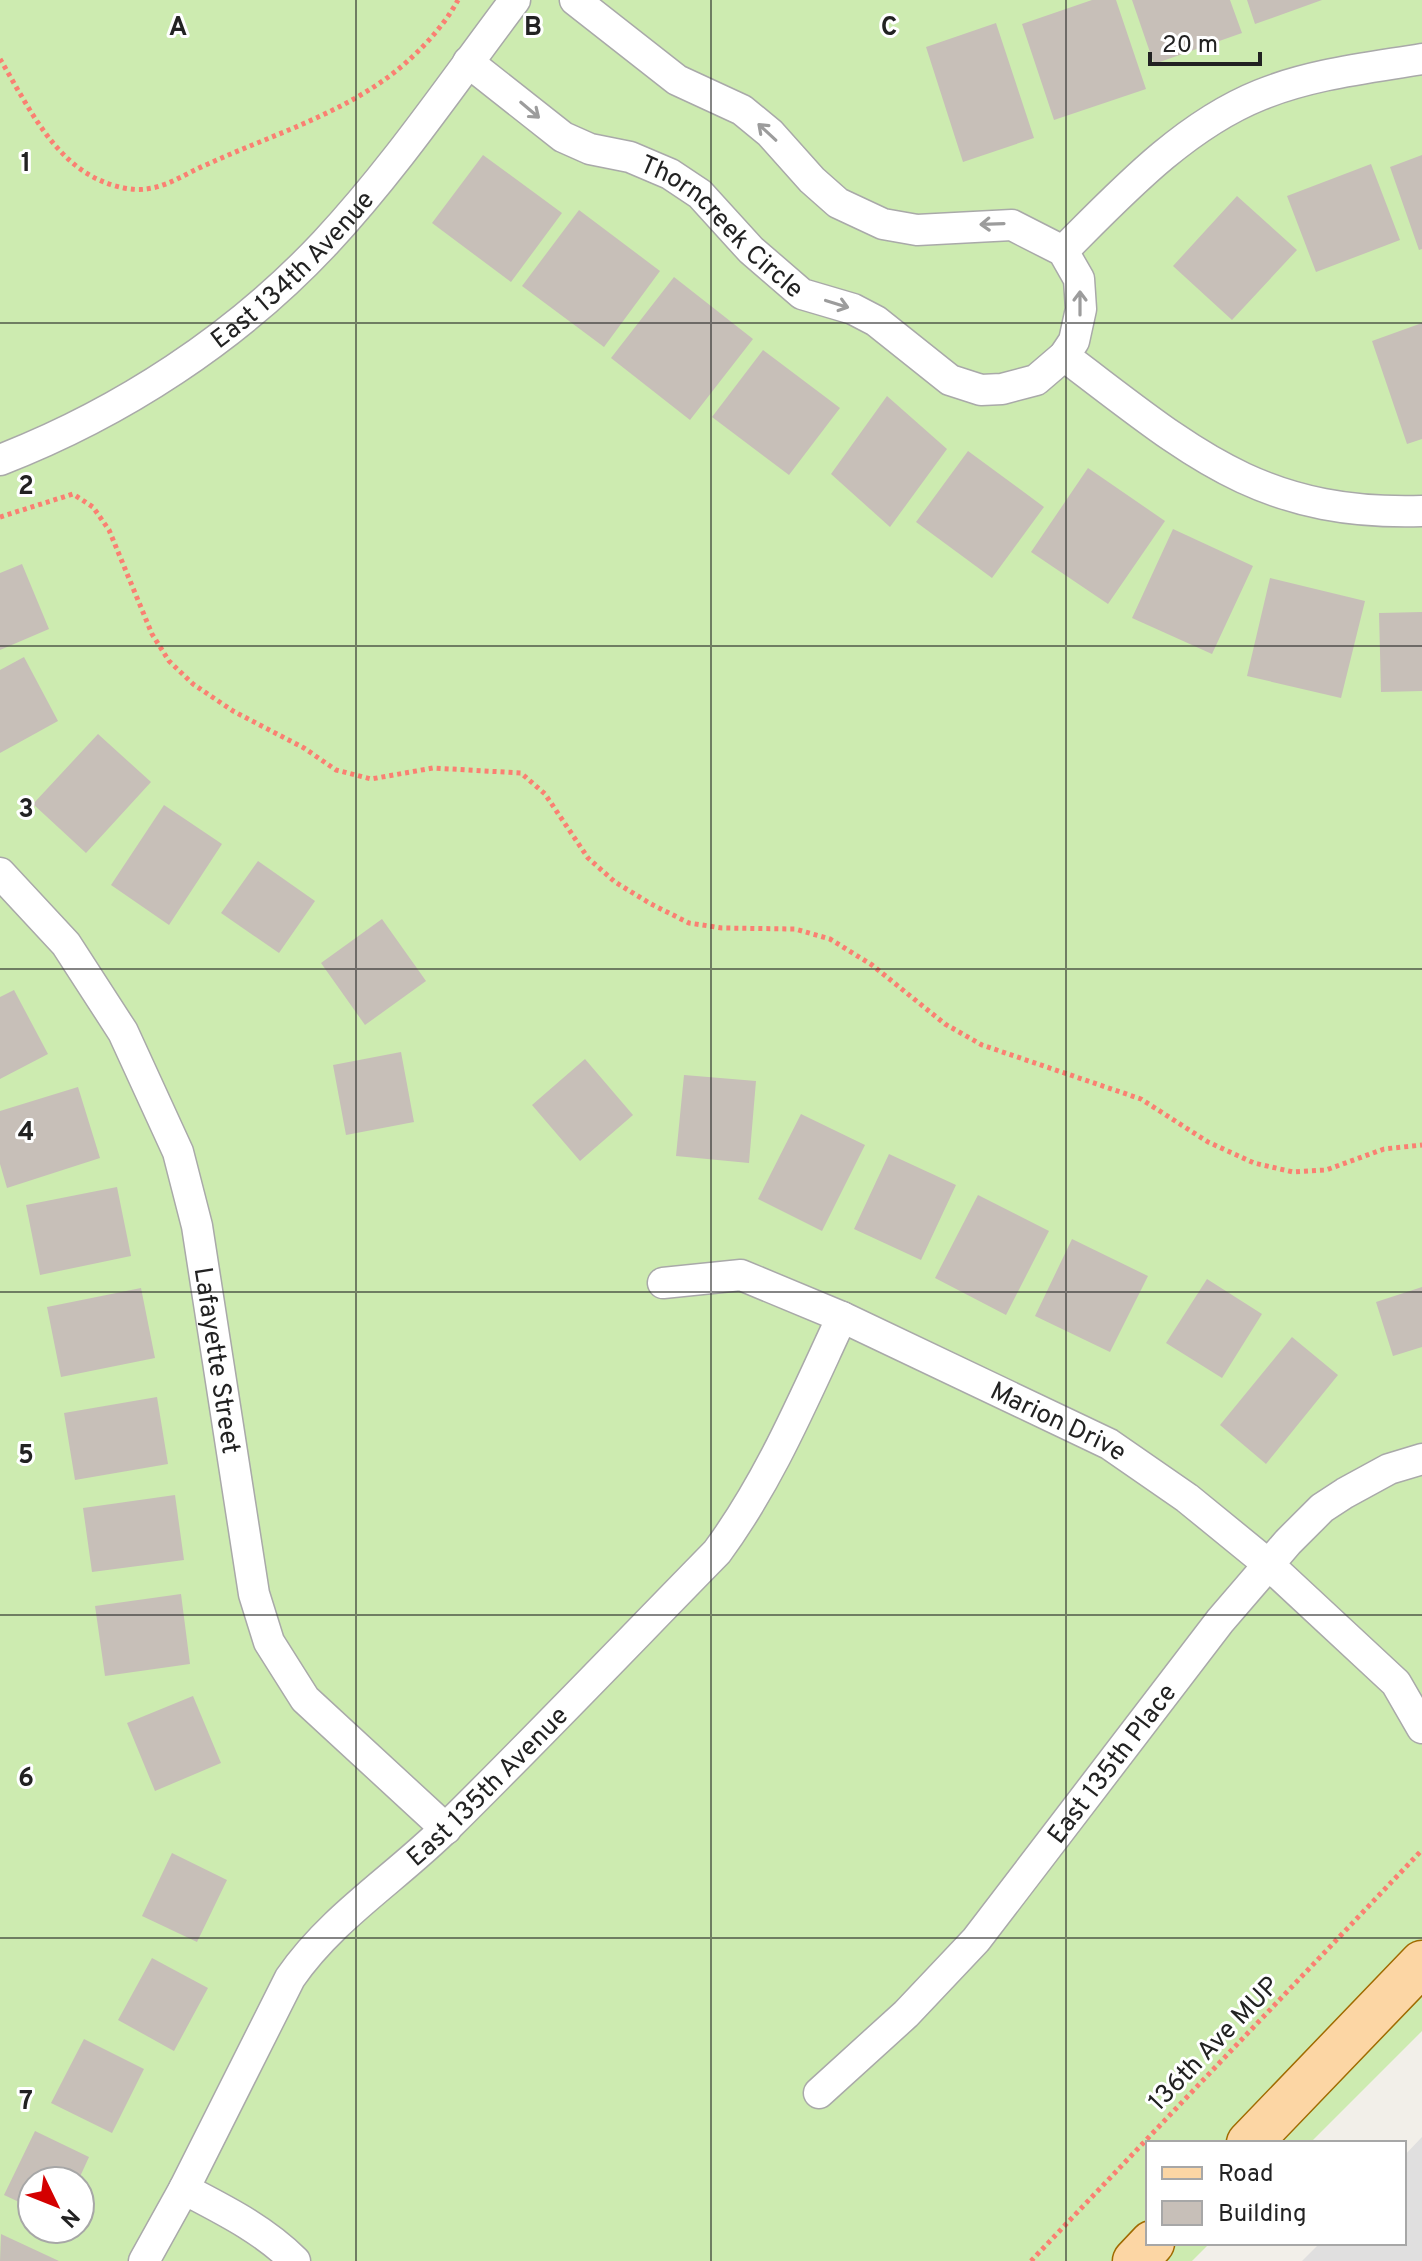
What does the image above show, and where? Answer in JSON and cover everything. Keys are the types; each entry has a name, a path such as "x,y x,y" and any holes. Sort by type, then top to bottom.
{"main road":[{"path":"1251,2141 1422,1963"},
{"path":"1135,2261 1150,2245"}],"street":[{"name":"East 134th Avenue","path":"0,460 90,420 194,356 281,287 325,243 395,162 515,0"},
{"path":"575,0 677,80 742,110 770,133 812,180 838,203 883,224 917,230 1012,225 1063,251 1156,163 1239,104 1313,78 1422,59"},
{"name":"Thorncreek Circle","path":"468,62 563,137 590,149 630,157 670,174 700,194 751,250 802,294 853,309 876,321 950,380 981,390 1002,389 1036,380 1064,356 1074,341 1081,309 1079,279 1063,251"},
{"path":"1064,356 1193,453 1256,486 1350,510 1422,511"},
{"name":"Lafayette Street","path":"0,873 66,944 115,1020 178,1152 197,1226 254,1594 269,1642 305,1699 446,1829"},
{"name":"Marion Drive","path":"663,1283 741,1275 842,1317 1109,1444 1187,1498 1268,1564 1409,1688 1422,1728"},
{"name":"East 135th Avenue","path":"144,2261 184,2189 290,1978 307,1953 328,1930 446,1829 717,1552 749,1509 770,1470 842,1317"},
{"name":"East 135th Place","path":"819,2093 906,2014 976,1940 1220,1621 1268,1564 1322,1508 1389,1469 1422,1459"},
{"path":"184,2189 255,2228 295,2261"}],"path":[{"path":"0,59 55,147 75,165 106,183 144,190 173,183 205,165 349,103 386,79 436,31 458,0"},
{"path":"0,517 73,494 93,507 109,530 152,634 169,661 193,684 233,711 304,748 336,770 371,779 433,768 521,773 545,794 588,858 615,882 651,904 689,923 722,928 795,929 830,939 872,965 945,1024 982,1045 1141,1099 1208,1142 1254,1163 1293,1172 1326,1170 1384,1149 1422,1145"},
{"name":"136th Ave MUP","path":"1031,2261 1422,1850"}],"shaded area":[{"path":"1422,2137 1422,2261 1302,2261 1318,2245 1406,2245 1406,2154"}],"green space":[{"path":"0,0 1422,0 1422,2031 1312,2141 1146,2141 1146,2245 1208,2245 1192,2261 0,2261"}],"building":[{"path":"1092,0 1116,0 1146,89 1054,120 1022,24"},
{"path":"1132,0 1230,0 1242,33 1154,64"},
{"path":"1247,0 1322,0 1255,24"},
{"path":"996,23 1034,138 963,162 926,47"},
{"path":"483,155 562,213 511,282 432,223"},
{"path":"1422,155 1422,249 1419,250 1390,167"},
{"path":"1371,164 1400,240 1316,272 1287,196"},
{"path":"1237,196 1297,250 1232,320 1173,266"},
{"path":"579,210 660,271 604,347 522,286"},
{"path":"674,277 753,339 690,420 611,358"},
{"path":"1422,323 1422,439 1407,444 1372,341"},
{"path":"763,350 840,408 789,475 712,417"},
{"path":"887,396 947,449 890,527 831,474"},
{"path":"968,451 1044,507 992,578 916,522"},
{"path":"1088,468 1165,521 1108,604 1031,552"},
{"path":"1173,529 1253,566 1212,654 1132,618"},
{"path":"22,564 49,629 0,650 0,573"},
{"path":"1270,578 1365,601 1341,698 1247,676"},
{"path":"1422,612 1422,691 1381,692 1379,613"},
{"path":"24,657 58,721 0,753 0,670"},
{"path":"98,734 151,782 86,853 33,804"},
{"path":"164,805 222,844 169,925 111,885"},
{"path":"258,861 315,901 279,953 221,913"},
{"path":"382,919 426,981 365,1025 321,963"},
{"path":"14,990 48,1054 0,1079 0,997"},
{"path":"401,1052 414,1122 346,1135 333,1065"},
{"path":"585,1059 633,1115 580,1161 532,1105"},
{"path":"684,1075 756,1081 749,1163 676,1156"},
{"path":"78,1087 100,1158 7,1188 0,1164 0,1111"},
{"path":"801,1114 865,1145 822,1231 758,1199"},
{"path":"889,1154 956,1185 921,1260 854,1229"},
{"path":"117,1187 131,1256 40,1275 26,1205"},
{"path":"978,1195 1049,1231 1006,1315 935,1278"},
{"path":"1072,1239 1148,1276 1110,1352 1035,1316"},
{"path":"1207,1279 1262,1314 1222,1378 1166,1343"},
{"path":"1422,1287 1422,1347 1393,1356 1376,1302"},
{"path":"141,1288 155,1358 61,1377 47,1307"},
{"path":"1292,1337 1338,1375 1266,1464 1220,1425"},
{"path":"157,1397 168,1464 75,1480 64,1413"},
{"path":"175,1495 184,1560 92,1572 83,1508"},
{"path":"181,1594 190,1664 105,1676 95,1606"},
{"path":"193,1696 221,1763 155,1791 127,1723"},
{"path":"172,1853 227,1880 197,1942 142,1916"},
{"path":"152,1958 208,1988 174,2051 118,2020"},
{"path":"84,2039 144,2069 112,2133 51,2103"},
{"path":"35,2131 89,2157 85,2165 19,2165"},
{"path":"16,2170 16,2201 4,2195"},
{"path":"1,2234 16,2241 16,2245 25,2245 59,2261 0,2261"}]}
